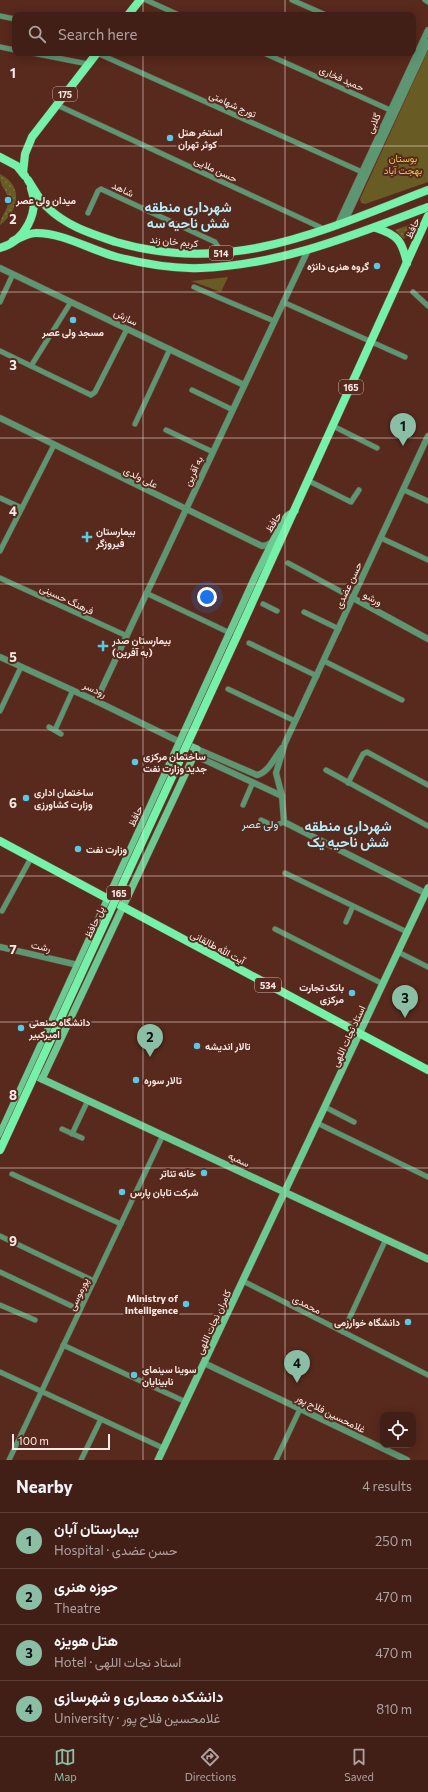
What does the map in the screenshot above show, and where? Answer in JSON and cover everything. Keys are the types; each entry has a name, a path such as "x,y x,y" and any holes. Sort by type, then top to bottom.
{"main road":[{"path":"130,12 140,0"},
{"name":"175","path":"25,176 25,154 32,137 95,56"},
{"name":"کریم خان زند","path":"0,156 9,161 25,176 46,206 52,212 74,226 93,234 126,244 155,251 190,254 222,253 270,246 325,230 428,190"},
{"path":"0,248 13,241 28,226 32,214 33,199 25,176"},
{"name":"514","path":"13,241 31,234 53,235 118,257 181,268 237,266 308,250 376,228 428,207"},
{"name":"حافظ","path":"0,1134 180,742 295,511 428,216"},
{"path":"376,228 391,234 399,240 404,248 407,263"},
{"name":"حافظ","path":"233,635 273,540 285,518 295,511"},
{"name":"پل حافظ","path":"0,1150 233,635"},
{"path":"42,1079 161,828 195,752 180,742"},
{"path":"144,820 149,815 155,815 161,822 161,828"},
{"name":"آیت الله طالقانی","path":"0,841 107,900 428,1070"},
{"path":"132,846 131,855 135,860 141,861 148,854"},
{"name":"استاد نجات اللهی","path":"285,1192 427,890"},
{"path":"78,965 94,968"},
{"name":"سمیه","path":"29,1072 428,1258"},
{"name":"کامران نجات اللهی","path":"158,1460 285,1192"}],"street":[{"path":"146,0 173,12"},
{"path":"292,0 319,12"},
{"path":"0,16 12,18"},
{"name":"گلابی","path":"340,224 393,111 428,30"},
{"name":"گلابی","path":"417,55 428,42"},
{"path":"0,47 12,49"},
{"path":"47,56 88,64"},
{"name":"تورج شهامتی","path":"104,56 364,173"},
{"name":"حمید فخاری","path":"271,56 393,111"},
{"name":"حسن ملایی","path":"57,104 325,230"},
{"name":"شاهد","path":"88,213 97,193 101,189 215,242 222,253"},
{"name":"به آفرین","path":"96,701 308,250"},
{"name":"سازش","path":"0,268 244,385"},
{"path":"0,302 13,274"},
{"path":"194,287 274,321"},
{"path":"413,292 428,306"},
{"path":"31,366 71,302"},
{"path":"283,302 405,357"},
{"path":"0,351 89,395 95,392 127,329"},
{"path":"136,424 170,349"},
{"path":"192,390 233,410"},
{"name":"علی ولدی","path":"0,418 262,546 267,546 273,540"},
{"path":"333,426 377,448"},
{"path":"166,430 213,452"},
{"name":"حسن عضدی","path":"285,743 428,436"},
{"path":"0,551 54,445"},
{"path":"308,481 351,502 359,490"},
{"path":"404,490 428,501"},
{"path":"0,498 22,508"},
{"path":"381,538 428,560"},
{"name":"ورشو","path":"288,563 428,639"},
{"name":"فرهنگ حسینی","path":"0,578 126,636"},
{"path":"146,593 233,635"},
{"path":"263,604 277,611"},
{"path":"304,612 339,629"},
{"path":"249,643 317,676"},
{"name":"رودسر","path":"0,657 73,690 180,742"},
{"path":"324,661 402,700"},
{"path":"0,711 21,666"},
{"path":"228,689 295,721"},
{"path":"56,730 73,690"},
{"path":"49,727 62,734"},
{"path":"195,752 257,775 267,768 285,743"},
{"path":"284,822 282,796 276,773 285,743"},
{"path":"195,752 282,796"},
{"path":"348,783 365,752 368,752 428,785"},
{"path":"326,770 428,826"},
{"path":"243,805 253,782"},
{"path":"261,820 274,826 284,822 427,890"},
{"path":"2,911 31,858"},
{"path":"285,873 408,932"},
{"path":"346,922 353,906"},
{"path":"275,929 383,984"},
{"name":"رشت","path":"0,947 78,965"},
{"path":"398,952 428,967"},
{"path":"72,1134 88,1100"},
{"path":"325,1107 354,1122"},
{"path":"318,1123 428,1177"},
{"path":"62,1128 82,1138"},
{"name":"پورموسی","path":"9,1460 163,1135"},
{"path":"12,1174 121,1224"},
{"path":"0,1236 94,1281"},
{"path":"343,1332 386,1239"},
{"path":"0,1272 80,1310"},
{"name":"محمدی","path":"243,1281 428,1375"},
{"path":"0,1305 35,1320"},
{"path":"63,1345 186,1402"},
{"name":"غلامحسین فلاح‌ پور","path":"204,1363 407,1460"},
{"path":"0,1372 163,1448"},
{"path":"276,1460 300,1409"},
{"path":"81,1460 100,1419"}],"green space":[{"name":"بوستان بهجت آباد","path":"428,50 428,182 365,204 361,203 360,199"},
{"name":"میدان ولی عصر","path":"0,174 8,179 13,185 16,192 16,199 15,206 11,213 0,225 1,219 8,205 8,198 1,182"},
{"path":"412,224 404,239 395,230"},
{"path":"228,277 221,292 191,281"}],"place":[{"name":"استخر هتل کوثر تهران","path":"170,138"},
{"name":"میدان ولی عصر","path":"8,200"},
{"name":"گروه هنری دانژه","path":"377,266"},
{"name":"مسجد ولی عصر","path":"73,320"},
{"name":"بیمارستان آبان","path":"403,446"},
{"name":"بیمارستان فیروزگر","path":"87,537"},
{"name":"بیمارستان صدر (به آفرین)","path":"103,646"},
{"name":"ساختمان مرکزی جدید وزارت نفت","path":"135,762"},
{"name":"ساختمان اداری وزارت کشاورزی","path":"26,798"},
{"name":"وزارت نفت","path":"78,849"},
{"name":"بانک تجارت مرکزی","path":"352,993"},
{"name":"هتل هویزه","path":"405,1018"},
{"name":"دانشگاه صنعتی امیرکبیر","path":"21,1028"},
{"name":"تالار اندیشه","path":"197,1046"},
{"name":"حوزه هنری","path":"150,1057"},
{"name":"تالار سوره","path":"136,1080"},
{"name":"خانه تئاتر","path":"204,1173"},
{"name":"شرکت تابان پارس","path":"122,1192"},
{"name":"Ministry of Intelligence","path":"186,1304"},
{"name":"دانشگاه خوارزمی","path":"408,1322"},
{"name":"سوینا سینمای نابینایان","path":"134,1375"},
{"name":"دانشکده معماری و شهرسازی","path":"297,1383"}],"district":[{"name":"شهرداری منطقه شش ناحیه سه","path":"188,214"},
{"name":"ولی عصر","path":"260,823"},
{"name":"شهرداری منطقه شش ناحیه یک","path":"348,834"}]}
